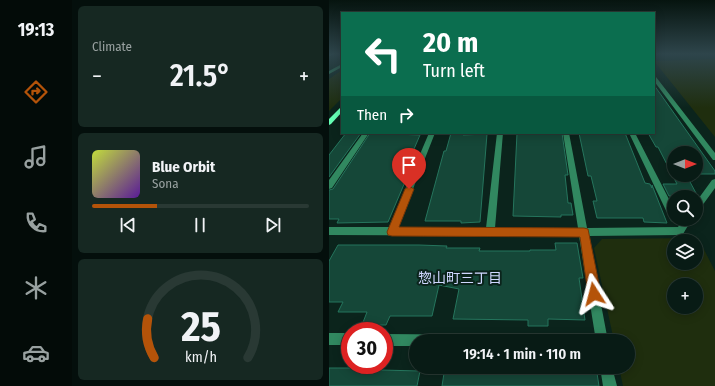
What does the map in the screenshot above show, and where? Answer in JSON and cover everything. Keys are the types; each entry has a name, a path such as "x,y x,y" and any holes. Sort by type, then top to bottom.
{"street":[{"path":"655,79 715,158"},
{"path":"329,123 341,110"},
{"path":"329,186 365,134"},
{"path":"392,232 433,134"},
{"path":"490,232 500,134"},
{"path":"566,134 601,334"},
{"path":"632,134 667,205"},
{"path":"703,198 715,182"},
{"path":"678,226 680,230"},
{"path":"680,230 683,226"},
{"path":"329,231 584,232 680,230"},
{"path":"329,339 341,339"},
{"path":"393,340 409,340"},
{"path":"608,374 610,386"}],"green space":[{"path":"341,72 341,99 329,111 329,79"},
{"path":"663,72 715,72 715,137"},
{"path":"667,238 667,270 703,270 703,248 715,271 715,386 623,386 620,374 635,374 635,334 612,334 594,248 602,239"}],"building":[{"path":"655,86 697,146 667,146 667,165 658,147 656,147 649,134 655,134"},
{"path":"345,134 360,134 329,177 329,155"},
{"path":"369,134 420,135 408,163 413,163 388,222 337,223 339,219 329,219 329,190 333,189"},
{"path":"451,134 487,134 480,222 461,223 461,221 425,221 444,151 446,151"},
{"path":"517,134 562,134 568,175 565,175 568,203 571,203 573,215 561,215 561,217 513,216"},
{"path":"579,134 625,134 645,183 650,184 652,188 652,185 667,223 644,222 643,218 597,218 593,201 597,201 591,176 588,176"},
{"path":"703,154 715,171 715,174 703,174"},
{"path":"676,182 690,182 694,190 667,190 667,192 663,184 677,184"},
{"path":"555,243 577,243 583,278 579,278 585,320 548,319 548,326 528,326 528,320 453,319 459,289 439,285 432,316 390,316 387,322 363,322 367,312 338,312 343,302 329,302 329,261 338,245 447,246 446,248 480,248 479,251 556,250"},
{"path":"329,368 341,368 341,374 393,374 393,370 409,371 409,374 419,374 417,386 329,386"},
{"path":"444,374 597,374 599,386 442,386"}],"district":[{"name":"惣山町三丁目","path":"460,278"}],"route":[{"path":"409,189 392,232 584,232 594,294"}]}
